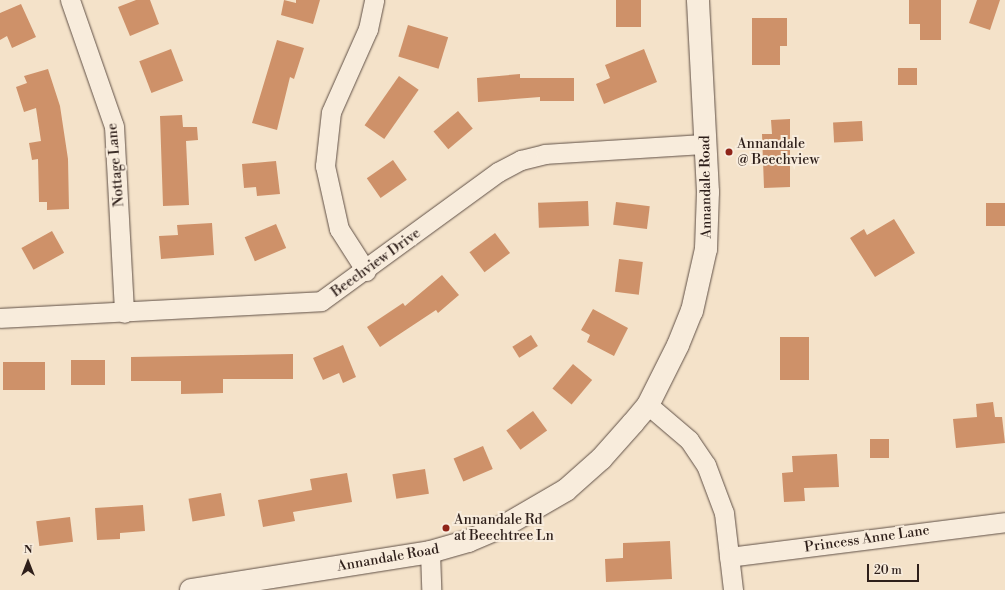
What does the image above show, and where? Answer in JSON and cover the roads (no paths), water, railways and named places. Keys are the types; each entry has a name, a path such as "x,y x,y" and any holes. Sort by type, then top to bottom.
{"main road":[{"name":"Annandale Road","path":"191,590 430,552 504,526 566,490 601,459 648,405 678,345 700,280 708,216 706,144 698,0"}],"street":[{"name":"Nottage Lane","path":"70,0 114,126 124,313"},
{"path":"366,271 339,229 325,166 331,112 368,29 374,0"},
{"name":"Beechview Drive","path":"0,318 307,305 332,296 498,172 521,160 545,154 706,144"},
{"path":"648,405 689,440 706,465 724,513 733,590"},
{"name":"Princess Anne Lane","path":"729,557 1005,522"},
{"path":"430,552 431,590"}],"place":[{"name":"Annandale @ Beechview","path":"729,152"},
{"name":"Annandale Rd at Beechtree Ln","path":"446,528"}]}
